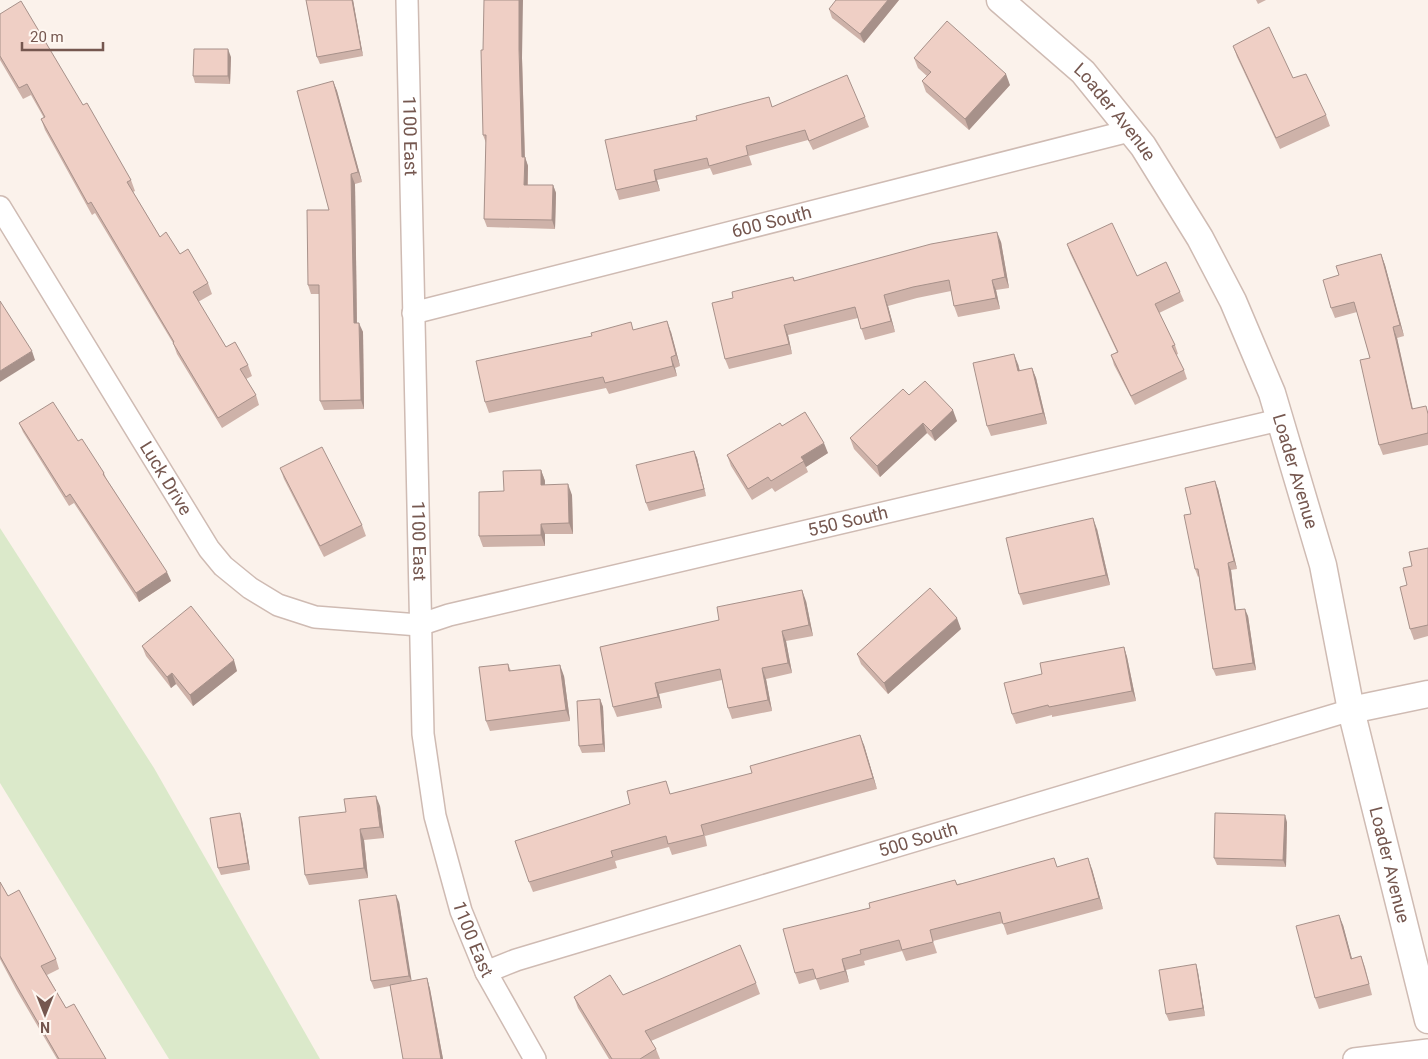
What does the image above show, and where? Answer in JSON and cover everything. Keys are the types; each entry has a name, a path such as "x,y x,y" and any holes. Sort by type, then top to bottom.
{"street":[{"name":"1100 East","path":"407,0 422,734 435,816 461,911 486,972 535,1059"},
{"name":"Loader Avenue","path":"1000,0 1084,72 1143,146 1200,238 1241,320 1272,393 1278,420 1323,564 1351,710 1428,1020"},
{"name":"600 South","path":"413,313 1129,130"},
{"name":"Luck Drive","path":"0,207 209,549 223,566 250,588 278,604 315,617 419,625"},
{"name":"550 South","path":"419,625 449,615 1278,420"},
{"path":"1351,710 1428,694"},
{"name":"500 South","path":"486,972 516,960 1351,710"},
{"path":"1354,1059 1428,1050"}],"green space":[{"path":"0,528 154,768 320,1059 169,1059 0,783"}],"building":[{"path":"306,0 352,0 361,49 317,57"},
{"path":"484,0 519,0 522,157 525,157 524,185 553,185 552,220 484,219 486,135 483,135 481,50 483,50"},
{"path":"836,0 888,0 860,34 829,9"},
{"path":"21,1 83,105 87,103 131,180 127,182 160,237 166,232 180,254 188,249 208,283 193,292 226,347 235,342 248,365 240,369 256,395 218,418 91,202 88,204 41,119 45,117 27,84 19,88 0,56 0,14"},
{"path":"947,21 1006,74 965,119 922,81 931,72 914,58"},
{"path":"1269,27 1293,78 1306,74 1326,115 1276,138 1233,46"},
{"path":"194,49 228,49 228,76 193,76"},
{"path":"847,75 865,117 809,141 805,130 746,146 748,155 709,166 707,158 654,170 656,181 616,190 605,140 697,120 696,116 769,97 772,107"},
{"path":"333,81 358,172 351,174 354,323 359,323 361,400 320,401 319,285 308,285 307,210 329,210 297,91"},
{"path":"1112,223 1137,276 1166,262 1180,292 1155,304 1175,345 1172,346 1184,370 1131,396 1111,355 1118,352 1067,244"},
{"path":"997,232 1005,277 992,280 996,298 954,306 949,280 913,287 884,295 891,321 861,329 855,307 784,325 789,344 725,359 712,303 733,298 732,292 793,277 794,281 931,244"},
{"path":"1381,254 1400,325 1393,327 1412,409 1426,406 1428,433 1379,445 1360,360 1370,358 1354,302 1331,308 1323,280 1339,275 1336,266"},
{"path":"0,301 32,351 0,371"},
{"path":"667,321 676,355 671,357 673,366 605,383 603,377 485,402 476,361 592,336 591,333 631,322 633,330"},
{"path":"1014,354 1018,371 1032,368 1043,413 987,426 973,363"},
{"path":"925,381 953,410 931,431 923,423 877,466 850,438 903,389 909,395"},
{"path":"53,402 78,441 82,439 167,572 136,593 70,494 66,497 19,423"},
{"path":"805,412 824,443 801,457 804,461 771,481 768,477 748,489 727,455 780,423 782,426"},
{"path":"322,447 362,525 320,546 280,468"},
{"path":"694,451 704,489 646,503 636,465"},
{"path":"541,470 541,485 568,484 569,523 541,524 541,535 479,536 479,492 504,491 503,471"},
{"path":"1215,481 1234,561 1228,563 1235,610 1245,609 1253,663 1213,669 1198,569 1195,569 1184,515 1191,514 1185,488"},
{"path":"1093,518 1106,575 1019,594 1006,538"},
{"path":"1428,548 1428,625 1410,629 1400,587 1407,585 1403,568 1412,566 1409,552"},
{"path":"930,588 957,618 884,683 857,654"},
{"path":"802,590 809,625 782,631 788,663 762,668 768,700 728,708 720,669 655,683 658,697 613,707 600,647 719,620 717,607"},
{"path":"191,606 234,660 190,695 172,673 167,677 142,646"},
{"path":"1124,647 1132,691 1049,707 1048,705 1012,714 1004,683 1042,674 1040,663"},
{"path":"508,664 509,671 560,665 566,710 486,721 479,667"},
{"path":"600,699 603,744 579,746 577,701"},
{"path":"860,735 873,778 701,825 704,835 668,844 666,836 611,851 613,857 529,882 515,841 630,804 627,791 666,781 670,794 752,773 750,766"},
{"path":"376,796 380,827 360,829 364,868 305,875 299,817 346,812 344,799"},
{"path":"240,813 248,863 218,868 210,818"},
{"path":"1215,813 1285,815 1283,860 1214,858"},
{"path":"1054,858 1057,867 1088,858 1099,898 1003,924 1000,912 930,930 933,942 902,950 899,940 860,950 861,954 842,959 845,971 816,979 813,969 795,973 783,929 870,908 869,903 955,880 957,885"},
{"path":"0,882 8,896 19,890 56,959 41,966 66,1008 74,1004 106,1059 59,1059 0,956"},
{"path":"396,895 409,976 371,981 359,900"},
{"path":"1339,915 1351,959 1361,956 1369,984 1315,998 1296,926"},
{"path":"740,945 756,983 645,1031 656,1049 640,1059 612,1059 574,997 610,975 623,995"},
{"path":"1196,964 1203,1008 1166,1014 1159,970"},
{"path":"427,978 441,1059 403,1059 390,985"}]}
